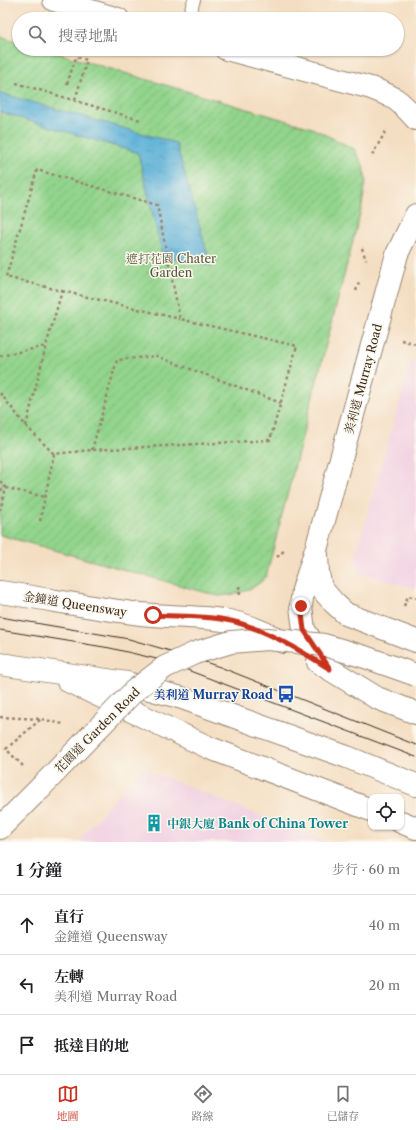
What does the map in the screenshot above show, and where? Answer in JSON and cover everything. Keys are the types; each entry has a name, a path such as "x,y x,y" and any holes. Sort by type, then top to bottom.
{"main road":[{"path":"54,0 94,12"},
{"path":"252,56 371,88 390,95 402,103 416,119"},
{"name":"美利道 Murray Road","path":"330,669 304,630 301,606 303,590 317,546 397,254 416,215"},
{"name":"美利道 Murray Road","path":"317,546 318,573 321,588 334,603 346,614 416,641"},
{"name":"金鐘道 Queensway","path":"0,592 110,610 153,615 216,619 242,624 268,634 296,648 377,698 416,713"},
{"name":"花園道 Garden Road","path":"0,828 135,690 165,667 195,653 231,642 268,638 324,645 365,657 416,675"},
{"path":"0,664 127,683 182,698 347,757 416,785"},
{"path":"48,672 210,748 362,807"},
{"path":"6,842 20,807"},
{"path":"404,823 416,828"}],"lane":[{"path":"190,12 194,0"}],"path":[{"path":"67,84 76,57 87,60 75,100"},
{"path":"16,83 140,120"},
{"path":"54,454 92,450 270,440 297,346 180,319 6,277 37,170 157,205 180,319"},
{"path":"362,248 366,260"},
{"path":"26,426 46,346 62,291"},
{"path":"401,340 416,344"},
{"path":"0,356 46,346"},
{"path":"92,450 117,360 156,356 281,403"},
{"path":"0,393 26,426 54,454"},
{"path":"40,521 54,454"},
{"path":"0,481 6,488"},
{"path":"0,490 6,488 45,497"},
{"path":"0,510 6,488"},
{"path":"277,556 286,549"},
{"path":"403,609 408,596 416,598"},
{"path":"23,767 6,749 41,719"}],"shaded area":[{"path":"411,361 416,363 416,589 361,573 355,563"},
{"name":"中銀大廈 Bank of China Tower","path":"142,768 326,842 77,842"}],"green space":[{"name":"遮打花園 Chater Garden","path":"0,36 12,40 12,56 67,56 312,128 354,149 363,165 366,180 362,206 266,577 250,589 231,595 218,596 0,535"}],"water":[{"path":"0,93 176,143 211,266 163,257 138,153 0,112"}],"tram line":[{"path":"0,617 129,639 184,655 220,667 416,745"},
{"path":"0,630 110,648 161,660 416,757"}],"place":[{"name":"美利道 Murray Road","path":"286,694"},
{"name":"中銀大廈 Bank of China Tower","path":"154,823"}],"route":[{"path":"153,615 197,617 242,624 268,634 296,648 330,669 304,630 301,606"}]}
